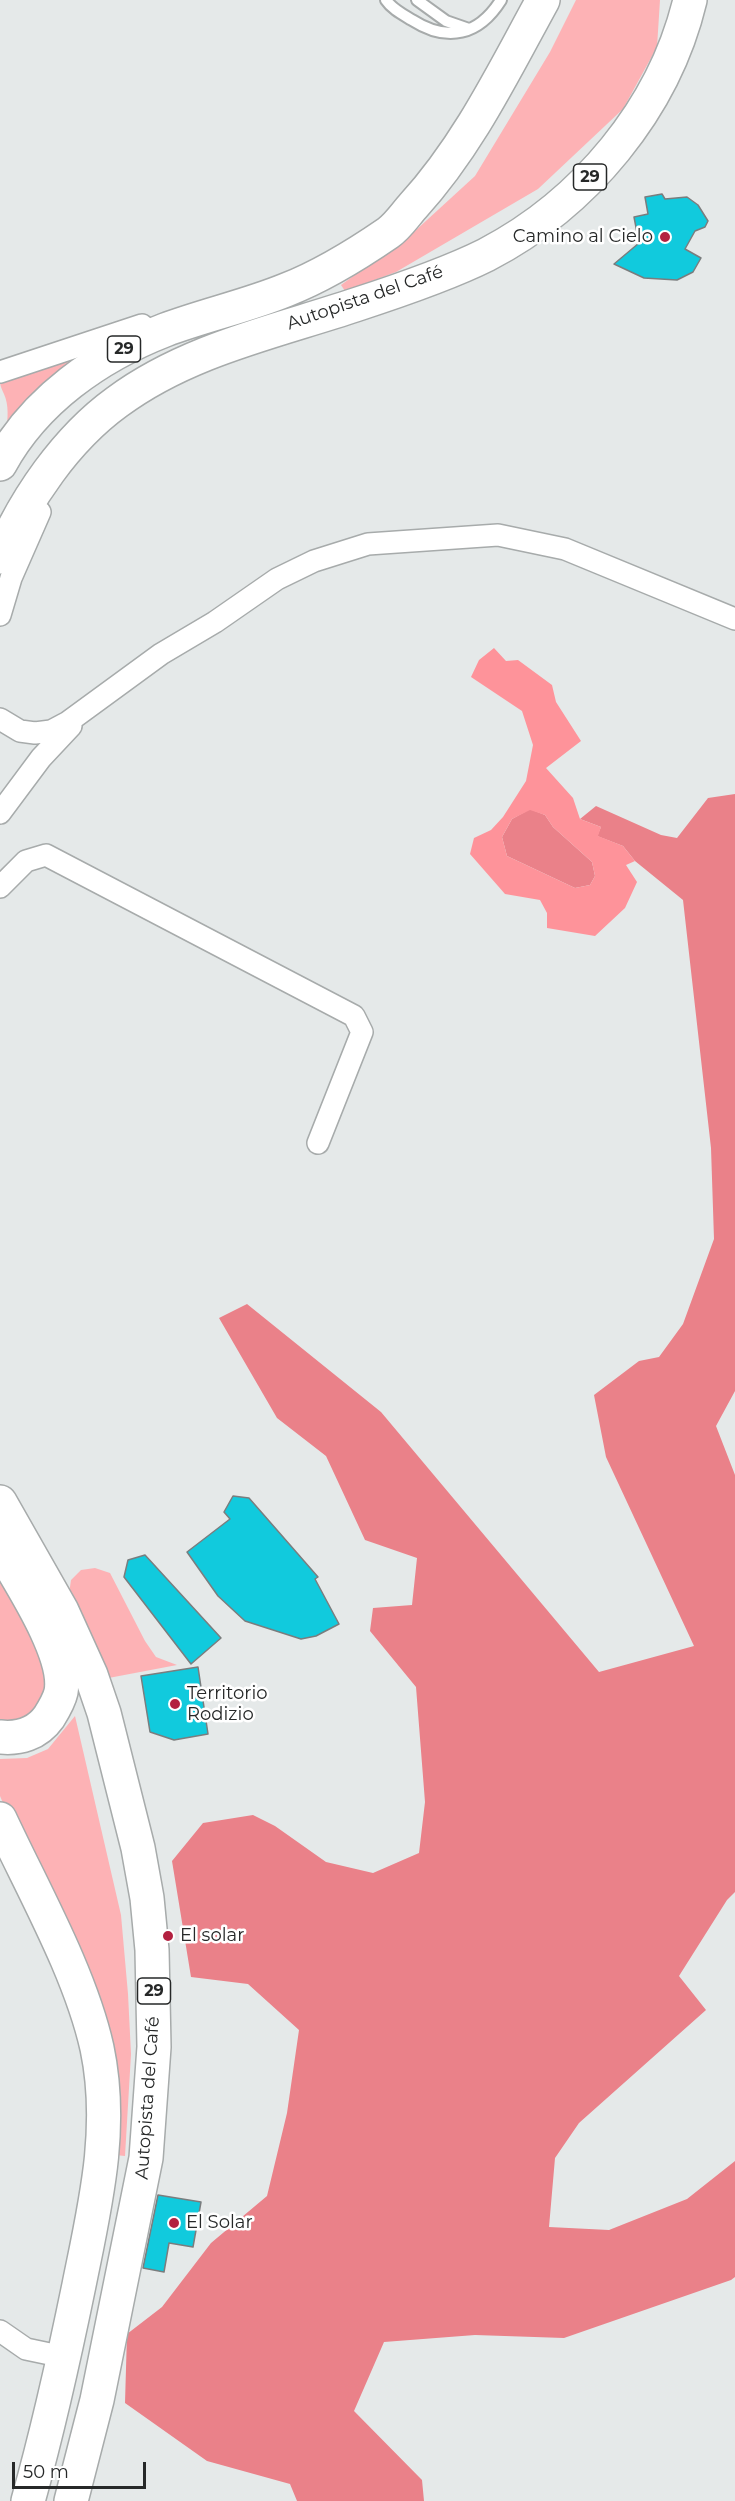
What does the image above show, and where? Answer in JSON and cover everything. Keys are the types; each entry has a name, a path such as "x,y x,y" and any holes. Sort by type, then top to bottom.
{"highway":[{"name":"Autopista del Café","path":"0,464 19,435 40,411 66,387 111,356 165,330 285,290 330,269 390,231 427,191 460,145 543,0"},
{"path":"390,231 429,201 461,167 560,0"},
{"path":"416,283 442,257 525,208 594,147 642,85 671,22 673,0"},
{"name":"Autopista del Café","path":"0,557 10,533 44,480 97,418 145,384 177,366 207,354 271,330 354,306 485,255 537,224 585,184 617,147 652,94 669,63 690,0"},
{"name":"Autopista del Café","path":"0,1502 62,1611 91,1675 104,1713 138,1848 147,1898 152,1950 154,2047 146,2158 97,2400 71,2501"},
{"path":"0,1548 34,1606 54,1650 60,1671 61,1690 56,1707 38,1729 12,1738 0,1737"},
{"path":"0,1819 79,1990 90,2020 105,2108 105,2140 100,2180 64,2357 28,2501"}],"street":[{"path":"0,372 57,355 180,312 285,290"},
{"path":"0,615 11,578 32,526 49,495 68,470 113,420 175,371 207,354"},
{"path":"0,719 20,731 35,733 51,731 68,722 104,695 277,579 314,561 368,544 498,535 565,549 735,619"},
{"path":"0,813 41,758 104,695"},
{"path":"0,887 26,861 46,855 354,1017 362,1032 318,1143"},
{"path":"0,2331 26,2349 64,2357"}],"lane":[{"path":"386,0 391,7 419,25 441,32 459,34 490,17 501,0"},
{"path":"417,0 446,21 469,29"}],"shaded area":[{"path":"576,0 660,0 657,47 623,109 538,189 396,272 345,291 341,285 415,231 475,176 550,52"},
{"path":"79,354 84,357 6,430 8,417 6,398 0,385 0,379"},
{"path":"494,648 506,661 518,660 552,685 556,702 581,741 546,768 573,798 580,819 601,827 598,836 623,846 635,861 626,865 637,882 625,908 595,936 547,928 547,913 540,900 505,894 470,854 474,838 491,830 503,817 526,781 533,745 522,711 471,677 479,660","holes":["530,810 545,815 553,827 592,862 595,876 590,885 575,888 507,856 502,837 512,819"]},
{"path":"735,794 735,1391 716,1426 735,1475 735,1892 727,1900 679,1976 706,2010 579,2123 555,2158 549,2227 609,2230 687,2199 735,2161 735,2277 564,2338 475,2335 384,2342 354,2411 422,2480 424,2501 297,2501 290,2484 207,2461 125,2403 127,2334 162,2307 211,2243 267,2196 287,2113 299,2030 248,1984 191,1977 172,1861 203,1823 253,1815 275,1826 326,1862 373,1873 419,1853 425,1802 416,1687 370,1631 373,1608 412,1605 417,1558 365,1540 326,1456 277,1418 219,1318 247,1304 381,1412 599,1672 694,1646 606,1457 594,1395 639,1361 659,1357 683,1324 714,1239 711,1148 683,900 635,861 623,846 597,836 601,827 580,819 596,806 661,835 677,838 708,798"},
{"path":"530,809 545,815 553,827 592,862 595,876 590,885 575,888 507,856 502,837 512,819"},
{"path":"95,1568 110,1573 145,1641 156,1657 177,1665 98,1680 67,1608 71,1580 81,1570"},
{"path":"0,1573 50,1674 37,1720 0,1727"},
{"path":"75,1716 121,1915 131,2054 125,2156 115,2155 108,2054 0,1796 0,1759 27,1758 48,1749"}],"building":[{"name":"Camino al Cielo","path":"662,194 665,199 687,197 698,205 708,221 705,227 695,231 685,249 701,258 693,272 677,280 644,278 614,264 639,243 634,217 648,214 645,197"},
{"path":"233,1496 249,1498 318,1577 315,1579 339,1624 316,1636 301,1639 245,1621 218,1596 187,1552 230,1519 224,1512"},
{"path":"145,1555 221,1638 191,1664 124,1577 128,1560"},
{"name":"Territorio Rodizio","path":"198,1667 208,1734 174,1740 150,1732 141,1676"},
{"name":"El Solar","path":"158,2195 201,2202 193,2247 169,2243 164,2272 143,2268"}],"place":[{"name":"Camino al Cielo","path":"665,237"},
{"name":"Territorio Rodizio","path":"175,1704"},
{"name":"El solar","path":"168,1936"},
{"name":"El Solar","path":"174,2223"}]}
